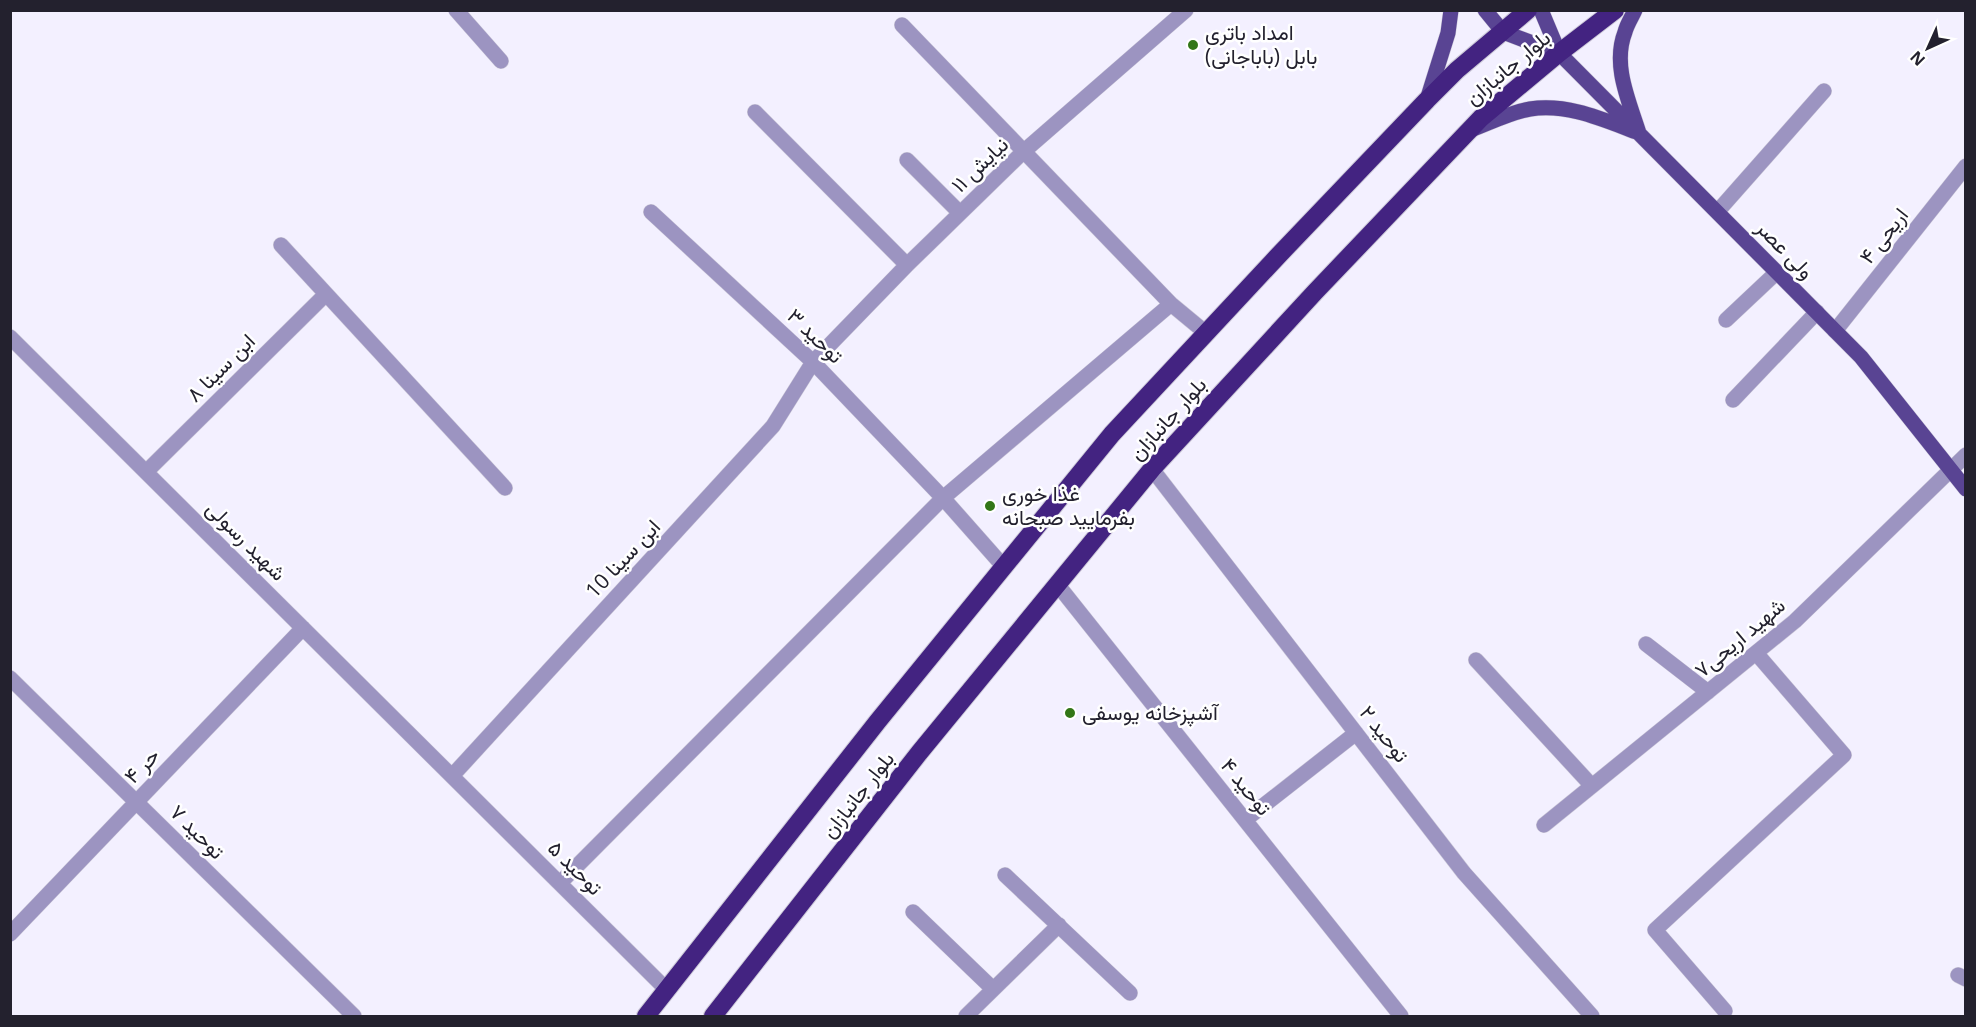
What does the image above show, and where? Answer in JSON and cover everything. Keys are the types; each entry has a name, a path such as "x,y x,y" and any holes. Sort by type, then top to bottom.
{"highway":[{"name":"بلوار جانبازان","path":"646,1017 878,721 1112,434 1427,100 1457,70 1528,10"},
{"name":"بلوار جانبازان","path":"713,1017 919,753 1152,469 1480,118 1615,10"}],"main road":[{"path":"1427,100 1448,33 1451,10"},
{"path":"1485,10 1503,32 1559,53"},
{"path":"1541,10 1559,53"},
{"path":"1635,10 1624,32 1620,56 1624,86 1639,133"},
{"name":"ولی عصر","path":"1559,53 1861,357 1965,489"},
{"path":"1468,131 1528,109 1557,108 1591,115 1639,133"}],"street":[{"path":"456,10 501,61"},
{"name":"نیایش ۱۱","path":"813,362 960,213 1167,16 1186,10"},
{"path":"902,25 1171,304 1206,333"},
{"path":"1718,211 1824,91"},
{"path":"755,112 907,266"},
{"path":"907,160 960,213"},
{"name":"اریحی ۴","path":"1835,331 1965,166"},
{"name":"توحید ۳","path":"651,212 813,362 943,498 1004,567"},
{"path":"281,245 505,488"},
{"path":"1726,320 1777,272"},
{"name":"ابن سینا ۸","path":"146,472 326,294"},
{"path":"560,883 943,498 1171,304"},
{"path":"1733,400 1817,312"},
{"name":"شهید رسولی","path":"10,337 452,776"},
{"name":"ابن سینا 10","path":"452,776 773,426 813,362"},
{"name":"شهید اریحی۷","path":"1544,825 1795,621 1965,455"},
{"name":"توحید ۲","path":"1152,469 1464,873 1592,1017"},
{"name":"توحید ۴","path":"1057,584 1401,1017"},
{"name":"حر ۴","path":"10,934 303,628"},
{"path":"1646,644 1708,692"},
{"path":"1725,1011 1655,930 1844,755 1756,652"},
{"path":"1476,660 1593,786"},
{"name":"توحید ۷","path":"10,678 354,1017"},
{"path":"1245,820 1356,733"},
{"name":"توحید ۵","path":"452,776 668,990"},
{"path":"1005,875 1130,993"},
{"path":"913,912 993,989"},
{"path":"966,1017 1059,925"}],"place":[{"name":"امداد باتری بابل (باباجانی)","path":"1193,45"},
{"name":"غذا خوری بفرمایید صبحانه","path":"990,506"},
{"name":"آشپزخانه یوسفی","path":"1070,713"}]}
